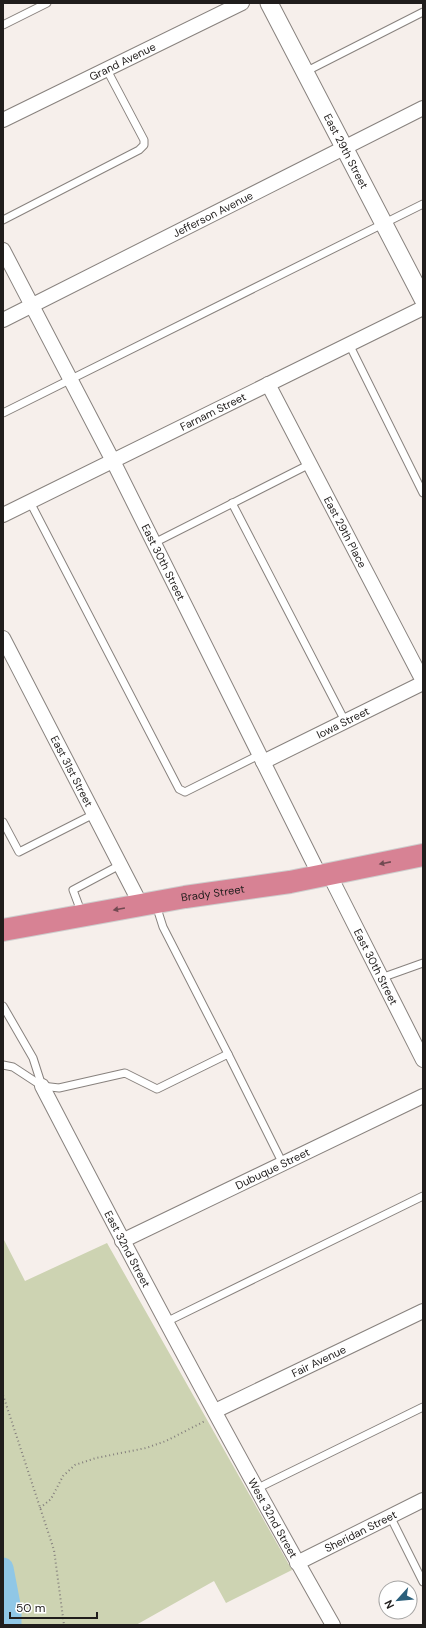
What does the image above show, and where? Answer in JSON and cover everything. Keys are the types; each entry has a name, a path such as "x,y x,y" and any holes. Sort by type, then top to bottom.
{"highway":[{"name":"Brady Street","path":"3,930 185,897 290,882 423,856"}],"street":[{"name":"Grand Avenue","path":"3,120 242,3"},
{"name":"East 29th Street","path":"269,3 423,298"},
{"name":"Jefferson Avenue","path":"3,320 423,108"},
{"name":"East 30th Street","path":"3,250 113,461 261,758 381,978 423,1060"},
{"name":"Farnam Street","path":"3,515 423,308"},
{"name":"East 29th Place","path":"268,384 423,682"},
{"name":"East 31st Street","path":"3,638 120,865 148,904"},
{"name":"Iowa Street","path":"261,758 345,722 423,682"},
{"name":"East 32nd Street","path":"42,1086 122,1241 216,1413"},
{"name":"Dubuque Street","path":"122,1241 423,1096"},
{"name":"Fair Avenue","path":"216,1413 423,1311"},
{"name":"West 32nd Street","path":"216,1413 256,1489 333,1625"},
{"name":"Sheridan Street","path":"297,1563 423,1500"}],"lane":[{"path":"3,25 47,3"},
{"path":"305,72 423,12"},
{"path":"3,220 139,150 144,145 144,140 107,70"},
{"path":"3,413 423,204"},
{"path":"349,344 423,493"},
{"path":"154,543 310,464"},
{"path":"30,502 179,789 185,792 261,758"},
{"path":"232,503 345,722"},
{"path":"3,822 19,852 94,814"},
{"path":"82,916 74,890 120,865"},
{"path":"148,904 163,927 283,1164"},
{"path":"381,978 423,963"},
{"path":"3,1006 33,1058 42,1086"},
{"path":"3,1065 13,1066 42,1086 59,1088 125,1073 157,1089 228,1054"},
{"path":"166,1322 423,1196"},
{"path":"256,1489 423,1407"},
{"path":"390,1516 423,1582"}],"path":[{"path":"3,1395 54,1550 64,1625"},
{"path":"40,1508 51,1499 64,1476 75,1465 96,1458 153,1446 166,1441 216,1413"}],"green space":[{"path":"3,1238 25,1281 107,1243 292,1570 226,1603 214,1581 136,1625 3,1625"}],"waterway":[{"path":"3,1568 11,1610 11,1625"}]}
